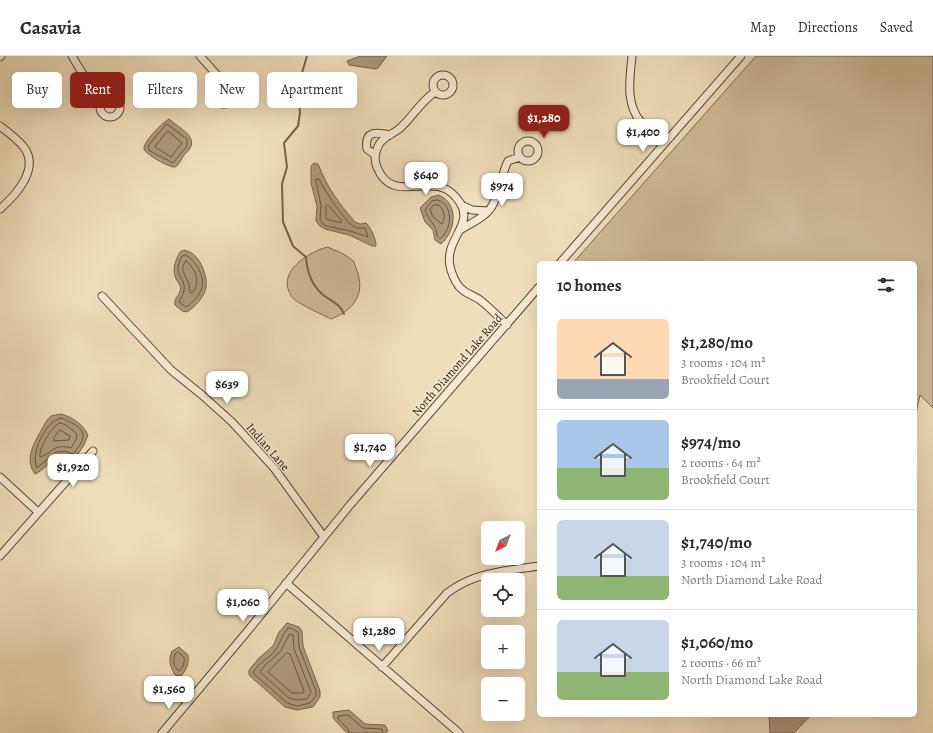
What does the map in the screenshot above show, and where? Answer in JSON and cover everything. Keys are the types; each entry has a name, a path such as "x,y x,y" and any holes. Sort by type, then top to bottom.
{"street":[{"path":"72,56 81,72"},
{"path":"200,56 214,72"},
{"path":"632,56 629,91 633,110 641,123 664,144"},
{"path":"562,261 741,56"},
{"path":"435,92 427,98 399,129 382,140 375,155 376,165 379,174 394,186 403,188 437,186 445,188 461,205 463,212 460,230 450,252 449,264 456,282 461,289 479,299 506,325"},
{"path":"0,126 23,146 28,154 30,168 29,174 24,182 0,209"},
{"path":"375,155 367,149 366,141 369,136 379,132 390,135"},
{"path":"460,230 493,205 508,161 520,157"},
{"path":"461,205 472,210 488,210"},
{"name":"North Diamond Lake Road","path":"162,733 324,537 537,289"},
{"name":"Indian Lane","path":"102,296 171,370 230,420 274,468 324,537"},
{"path":"0,556 93,451"},
{"path":"0,477 38,512"},
{"path":"382,667 447,593 459,584 488,573 537,566"},
{"path":"286,583 460,733"}],"shaded area":[{"path":"756,56 933,56 933,408 920,395 917,409 917,261 575,261"},
{"path":"327,247 345,255 354,262 360,288 351,307 339,316 331,319 294,300 288,288 287,280 290,272 303,259"}],"water":[{"path":"361,56 387,56 376,69 349,65 347,61"},
{"path":"169,119 188,134 192,143 190,148 175,167 158,160 144,149 150,137"},
{"path":"314,163 318,164 334,195 355,222 360,224 366,223 368,225 374,237 376,246 372,246 349,235 325,229 316,221 317,206 311,183 311,166"},
{"path":"439,195 450,205 453,218 450,232 441,244 435,240 433,230 425,222 420,208 431,197"},
{"path":"184,250 192,253 199,260 206,279 206,288 201,298 196,305 187,312 182,311 175,305 180,285 174,272 175,265 180,252"},
{"path":"61,414 73,419 86,431 88,435 84,445 74,460 61,456 56,457 41,471 35,474 30,463 33,445 48,419 51,416"},
{"path":"287,623 299,627 302,631 303,646 320,691 320,697 313,707 297,710 285,707 249,675 249,670 259,658 273,646 279,632"},
{"path":"179,647 188,655 187,666 181,676 175,675 170,661 172,651"},
{"path":"349,710 365,724 385,725 388,731 385,733 349,733 345,731 333,718 333,712"},
{"path":"769,717 809,717 794,733 770,733"}],"waterway":[{"path":"307,56 302,73 299,95 300,113 298,126 284,143 287,167 282,184 283,222 293,246 306,257 307,268 312,282 322,294 340,307 344,314"}]}
